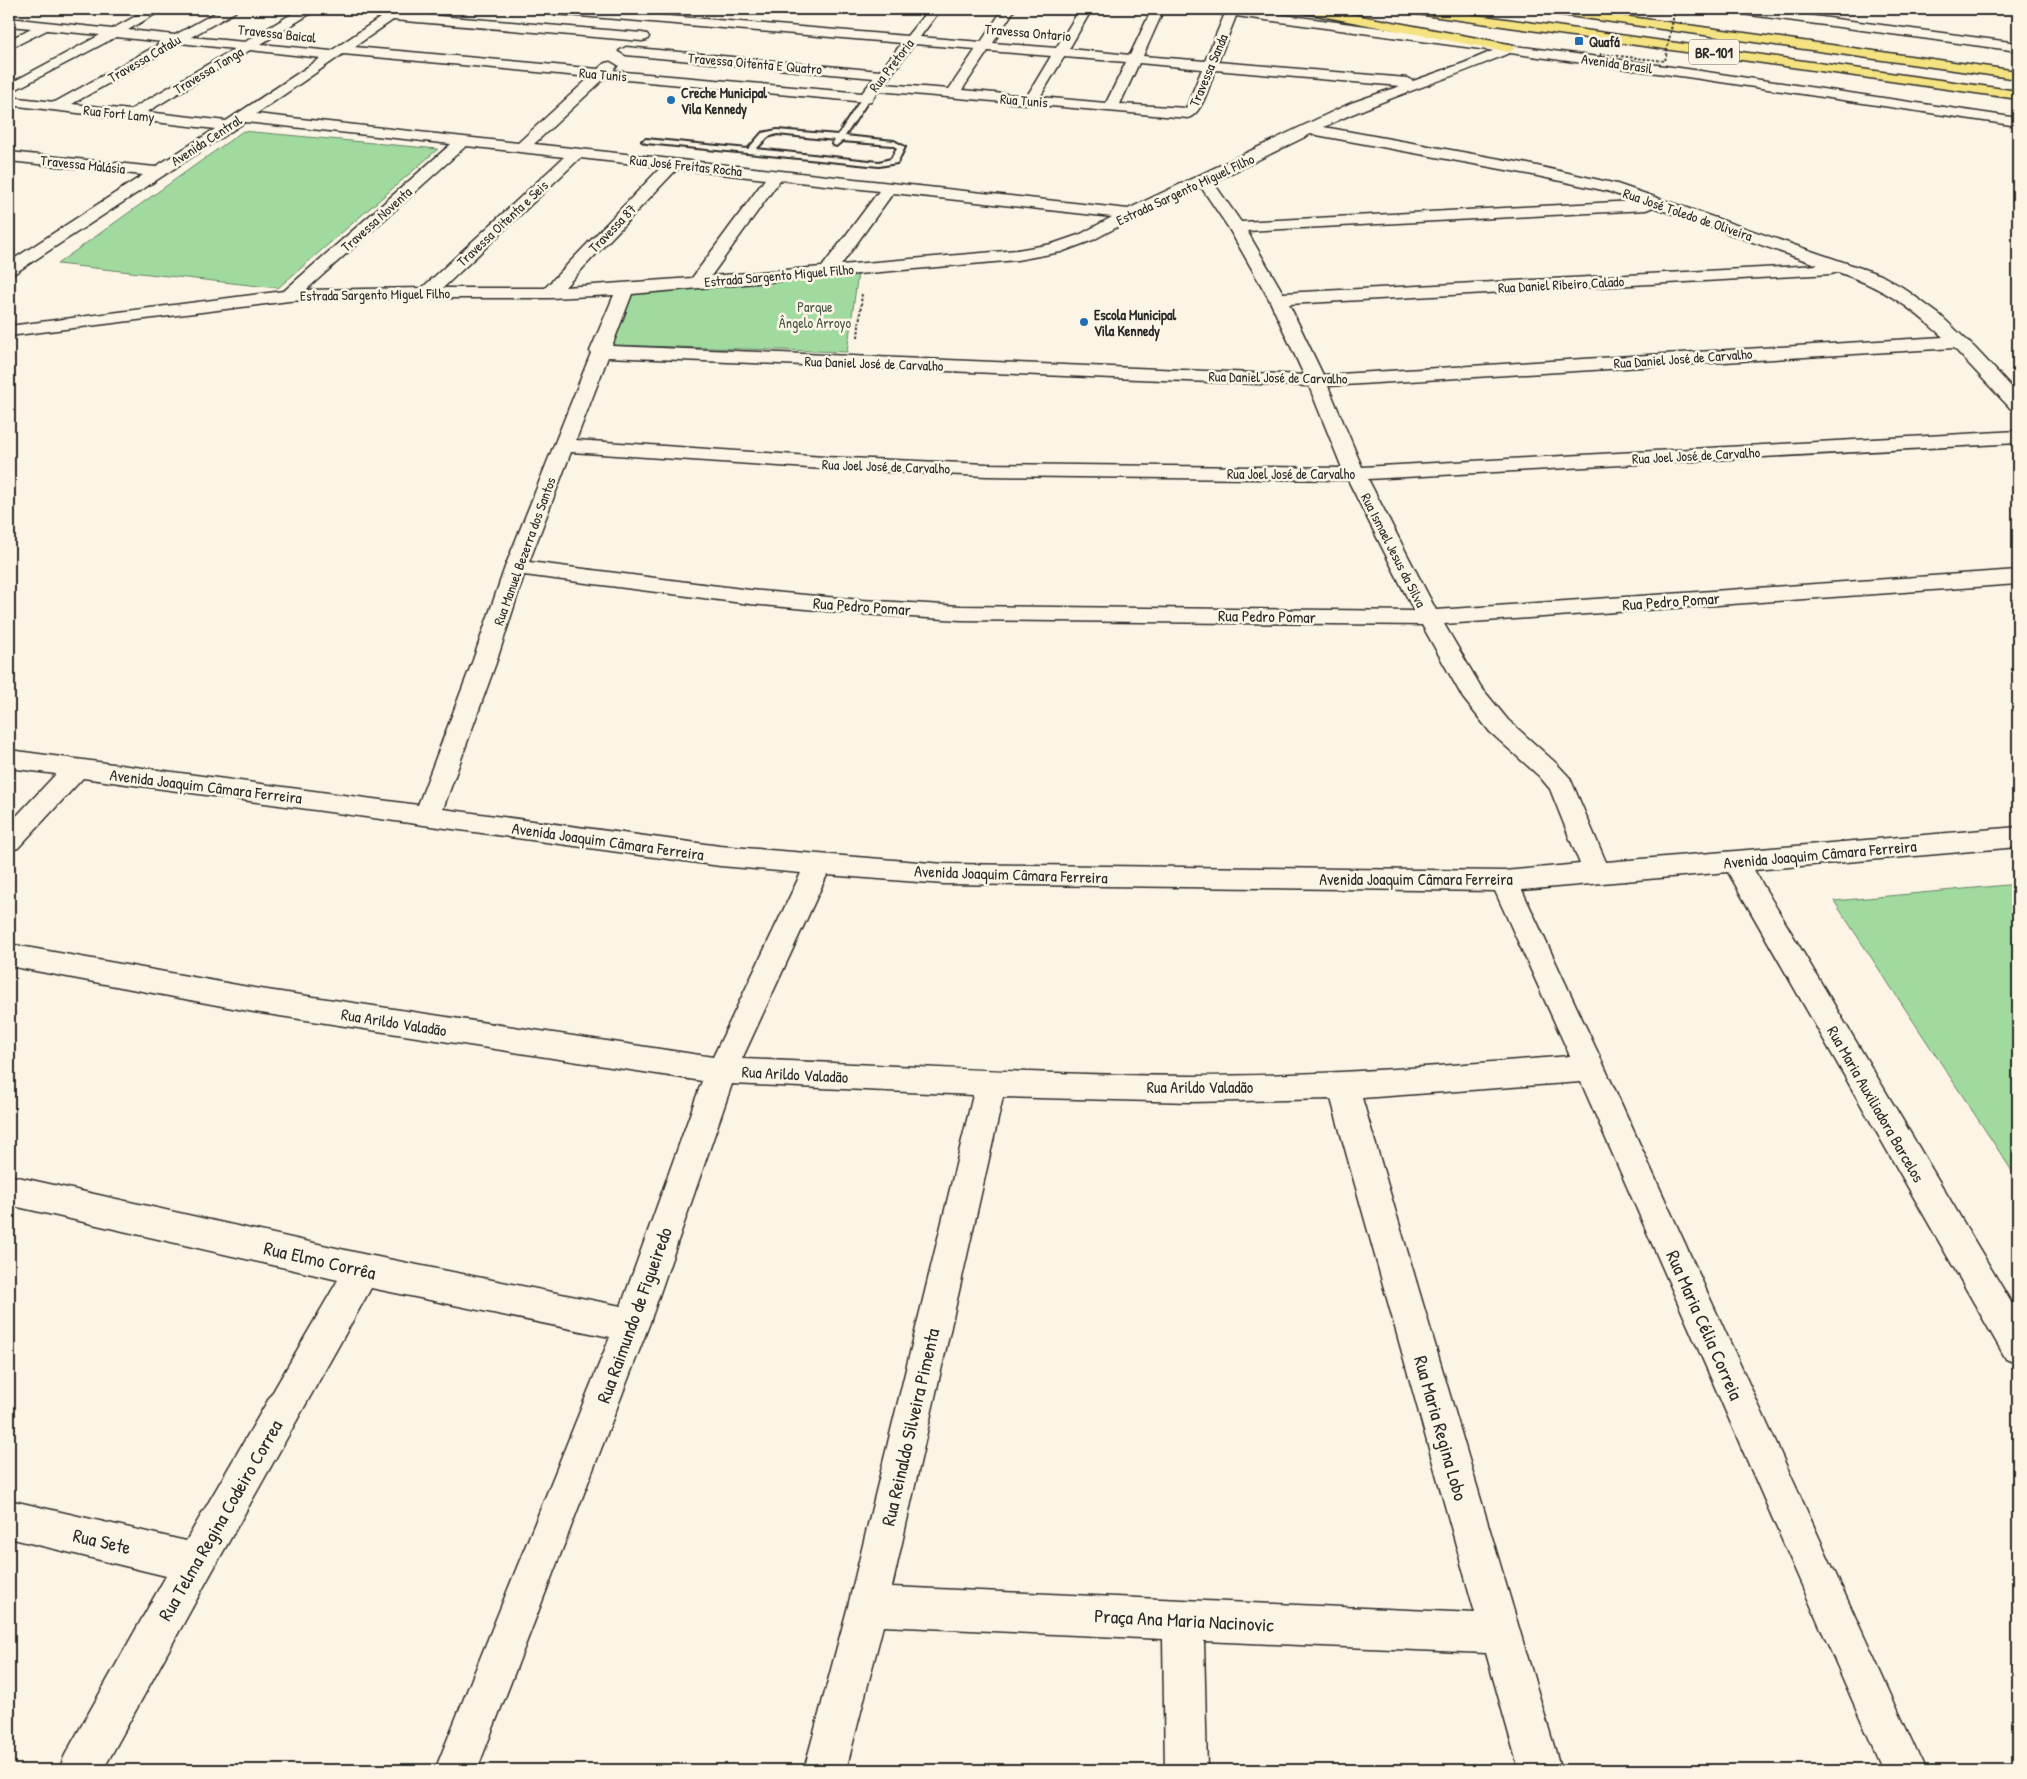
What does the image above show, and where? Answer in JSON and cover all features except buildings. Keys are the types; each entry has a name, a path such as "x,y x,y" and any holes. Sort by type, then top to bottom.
{"highway":[{"path":"1306,9 1508,48"},
{"name":"Avenida Brasil","path":"1410,9 2018,95"},
{"name":"BR-101","path":"1548,9 2018,75"}],"street":[{"path":"9,89 158,9"},
{"name":"Travessa Catalu","path":"58,106 230,9"},
{"name":"Travessa Tanga","path":"133,115 309,9"},
{"name":"Travessa Ontario","path":"544,9 1419,83"},
{"path":"521,148 672,9"},
{"name":"Rua Pretoria","path":"875,87 935,9"},
{"path":"953,94 1009,9"},
{"path":"1031,101 1086,9"},
{"path":"1111,108 1158,9"},
{"name":"Avenida Brasil","path":"1214,9 1508,48 2018,122"},
{"path":"1735,9 2018,47"},
{"name":"Travessa Sanda","path":"1173,114 1190,113 1232,11"},
{"path":"396,12 642,37"},
{"name":"Avenida Central","path":"9,269 229,126 396,12"},
{"name":"Travessa Baical","path":"9,22 247,46 337,52"},
{"path":"9,45 44,26"},
{"name":"Estrada Sargento Miguel Filho","path":"9,331 289,296 550,293 1017,255 1055,248 1087,237 1130,214 1356,106 1469,66 1508,48"},
{"name":"Travessa Oitenta E Quatro","path":"626,51 875,87"},
{"name":"Rua Tunis","path":"337,52 601,74 875,87 1173,114"},
{"name":"Rua Fort Lamy","path":"9,101 229,126"},
{"name":"Rua José Freitas Rocha","path":"242,116 463,142 1130,214"},
{"name":"Rua José Toledo de Oliveira","path":"1309,129 1581,180 1664,204 1845,268 1884,284 1910,299 1957,342 2018,405"},
{"name":"Travessa Noventa","path":"289,296 463,142"},
{"name":"Travessa Oitenta e Seis","path":"427,293 577,153"},
{"name":"Travessa Malásia","path":"9,156 157,172"},
{"path":"16,172 36,159"},
{"name":"Travessa 87","path":"550,293 673,164"},
{"path":"698,282 776,175"},
{"name":"Rua Ismael Jesus da Silva","path":"1204,180 1236,227 1278,299 1316,381 1355,474 1429,618 1472,692 1499,726 1548,770 1561,785 1597,873"},
{"path":"828,271 889,188"},
{"path":"1236,227 1664,204"},
{"name":"Rua Daniel Ribeiro Calado","path":"1278,299 1845,268"},
{"name":"Rua Manuel Bezerra dos Santos","path":"427,816 485,660 516,567 625,288"},
{"name":"Rua Daniel José de Carvalho","path":"599,351 1316,381 1957,342"},
{"name":"Rua Joel José de Carvalho","path":"564,445 824,463 987,470 1355,474 2018,437"},
{"name":"Rua Pedro Pomar","path":"516,567 750,597 861,607 961,613 1429,618 2018,578"},
{"name":"Avenida Joaquim Câmara Ferreira","path":"9,758 76,769 720,856 944,874 1079,878 1504,881 2018,837"},
{"path":"9,841 76,769"},
{"name":"Rua Maria Auxiliadora Barcelos","path":"1735,862 2018,1347"},
{"name":"Rua Raimundo de Figueiredo","path":"456,1770 632,1325 722,1071 819,863"},
{"name":"Rua Maria Célia Correia","path":"1504,881 1590,1068 1904,1770"},
{"name":"Rua Arildo Valadão","path":"9,955 254,1000 722,1071 991,1083 1191,1089 1343,1086 1590,1068"},
{"name":"Rua Reinaldo Silveira Pimenta","path":"825,1770 868,1606 991,1083"},
{"name":"Rua Maria Regina Lobo","path":"1343,1086 1540,1770"},
{"name":"Rua Elmo Corrêa","path":"9,1190 363,1270 632,1325"},
{"name":"Rua Telma Regina Codeiro Correa","path":"80,1770 195,1563 363,1270"},
{"name":"Rua Sete","path":"9,1519 195,1563"},
{"name":"Praça Ana Maria Nacinovic","path":"868,1606 1501,1634"},
{"path":"1183,1619 1186,1770"}],"lane":[{"path":"825,158 875,87"},
{"path":"646,142 888,164 894,161 901,147 894,143 772,132 765,135 750,151"}],"path":[{"path":"1600,56 1601,54 1665,61 1674,9"},
{"path":"855,362 865,268"}],"green space":[{"path":"243,131 438,149 278,288 57,264"},
{"name":"Parque Ângelo Arroyo","path":"858,273 847,352 609,345 634,291"},
{"path":"2018,884 2018,1180 1834,901"}],"place":[{"name":"Quafá","path":"1579,41"},
{"name":"Creche Municipal Vila Kennedy","path":"671,100"},
{"name":"Escola Municipal Vila Kennedy","path":"1084,322"}]}
